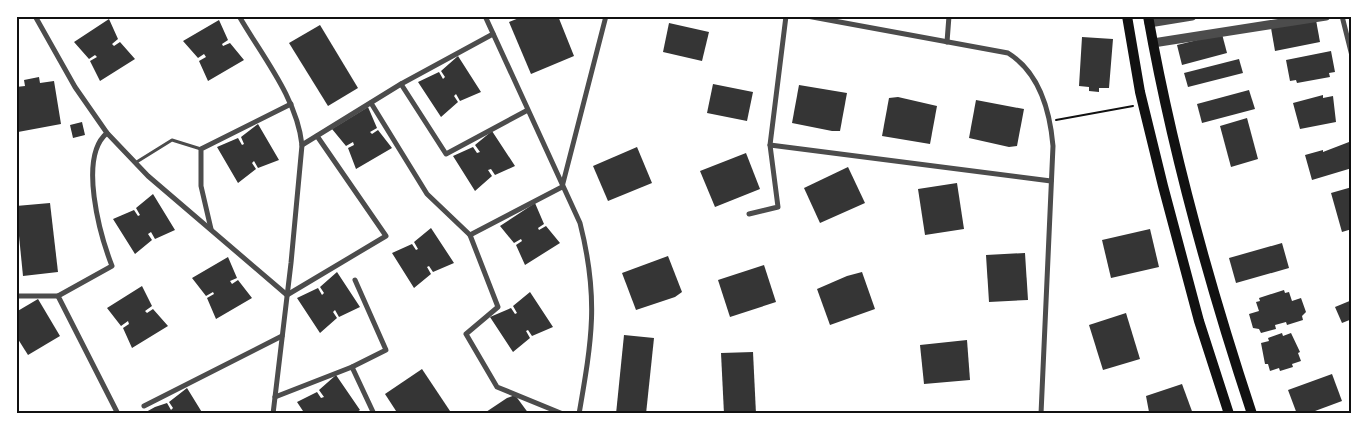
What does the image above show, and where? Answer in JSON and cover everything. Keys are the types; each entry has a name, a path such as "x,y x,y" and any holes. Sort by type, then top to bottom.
{"main road":[{"path":"1127,16 1143,105 1199,321 1229,414"},
{"path":"1149,19 1160,85 1217,310 1252,414"}],"street":[{"path":"35,16 75,87 107,133 135,163 287,295"},
{"path":"238,16 291,104 299,126 302,145 273,414"},
{"path":"485,16 526,111 580,223 584,240 593,293 592,341 578,414"},
{"path":"470,235 562,187 606,16"},
{"path":"749,214 778,207 770,145 786,16"},
{"path":"947,42 949,16"},
{"path":"1149,19 1192,16"},
{"path":"1153,43 1326,16"},
{"path":"1342,16 1352,56"},
{"path":"811,17 1008,53 1015,57 1033,75 1049,121 1053,146 1041,414"},
{"path":"302,145 370,102 493,34"},
{"path":"401,84 446,154 526,111"},
{"path":"370,102 427,194 470,235 498,307 466,334 497,387 563,414"},
{"path":"211,229 201,186 201,149 291,104"},
{"path":"16,296 58,296 112,266 97,213 93,177 93,158 97,143 107,133"},
{"path":"287,295 386,236 317,136"},
{"path":"770,145 1051,181"},
{"path":"275,397 352,367 386,350 355,280"},
{"path":"58,296 118,414"},
{"path":"144,406 282,336"},
{"path":"352,367 374,414"}],"lane":[{"path":"135,163 172,140 201,149"}],"path":[{"path":"1049,121 1143,105"}],"building":[{"path":"524,16 558,16 574,56 531,74 509,22"},
{"path":"109,19 118,39 112,44 114,46 120,42 135,59 100,81 90,61 97,57 95,55 89,59 74,42"},
{"path":"219,20 228,40 222,44 223,46 230,43 244,60 208,81 199,61 206,57 204,54 198,58 183,41"},
{"path":"1316,20 1320,42 1275,51 1271,28"},
{"path":"669,23 709,32 702,61 663,52"},
{"path":"320,25 358,88 328,106 289,43"},
{"path":"1222,34 1227,53 1182,65 1177,45"},
{"path":"1082,37 1113,39 1109,88 1099,88 1099,92 1089,91 1089,87 1079,86"},
{"path":"1331,51 1335,72 1329,73 1330,77 1297,83 1296,80 1290,81 1286,60"},
{"path":"458,56 481,92 460,101 456,94 454,96 458,102 441,117 418,82 439,72 443,79 445,77 441,71"},
{"path":"1239,59 1243,73 1188,87 1184,73"},
{"path":"39,77 40,83 54,81 61,124 18,132 16,87 25,86 24,80"},
{"path":"713,84 753,92 747,121 707,113"},
{"path":"799,85 847,93 840,131 792,123"},
{"path":"1249,90 1255,109 1202,123 1197,104"},
{"path":"1323,95 1323,98 1333,96 1336,122 1300,129 1293,103"},
{"path":"898,97 937,106 930,144 882,136 889,98"},
{"path":"976,100 1024,109 1017,146 1009,147 969,138"},
{"path":"368,107 377,128 370,132 372,134 378,130 392,148 356,169 348,148 354,145 353,142 346,146 332,129"},
{"path":"1247,118 1258,159 1231,167 1220,126"},
{"path":"82,122 85,135 73,138 70,125"},
{"path":"258,124 279,160 258,168 254,161 252,163 256,169 238,183 217,147 238,138 242,145 244,144 241,137"},
{"path":"492,131 515,166 495,175 491,169 488,170 492,176 475,191 453,156 473,147 477,153 480,152 475,145"},
{"path":"1349,142 1352,168 1312,180 1305,155 1323,150 1323,152"},
{"path":"637,147 652,183 608,201 593,166"},
{"path":"746,153 760,189 715,207 700,171"},
{"path":"848,167 865,203 820,223 804,188"},
{"path":"957,183 964,229 925,235 918,189"},
{"path":"1352,187 1352,229 1342,232 1331,193"},
{"path":"153,194 175,230 155,239 151,232 148,234 152,240 135,254 113,219 134,210 138,216 140,215 136,208"},
{"path":"50,203 58,272 23,276 16,206"},
{"path":"535,203 544,224 538,228 539,230 546,226 560,243 525,265 516,245 522,241 521,239 514,243 500,226"},
{"path":"431,228 454,263 433,272 429,266 427,267 431,274 414,288 392,253 412,244 416,250 418,249 414,242"},
{"path":"1150,229 1159,267 1111,278 1102,240"},
{"path":"1282,243 1289,268 1236,283 1229,258"},
{"path":"1025,253 1028,300 989,302 986,255"},
{"path":"668,256 682,292 675,297 636,310 622,273"},
{"path":"228,257 237,278 230,281 232,284 238,280 252,298 216,319 207,298 214,294 213,292 206,296 192,278"},
{"path":"764,265 776,302 730,317 718,280"},
{"path":"337,272 360,307 339,317 335,310 333,312 337,318 320,333 297,298 318,288 322,295 324,293 320,287"},
{"path":"862,272 875,309 830,325 817,289 847,276"},
{"path":"142,286 152,306 145,311 147,313 153,309 168,326 132,348 123,328 129,324 128,321 121,326 107,308"},
{"path":"1284,290 1285,293 1289,292 1292,301 1301,298 1306,312 1302,316 1303,320 1287,325 1286,322 1275,325 1276,329 1261,333 1259,329 1253,328 1249,314 1259,311 1256,302 1260,301 1259,298"},
{"path":"530,292 553,327 532,336 528,330 526,331 530,338 513,352 490,317 511,308 515,314 517,313 513,306"},
{"path":"38,299 60,336 28,355 16,336 16,312"},
{"path":"1352,300 1352,319 1342,323 1335,307"},
{"path":"1126,313 1140,359 1103,370 1089,325"},
{"path":"1282,333 1283,336 1291,333 1300,352 1298,353 1301,361 1292,364 1293,367 1280,371 1279,368 1270,371 1268,364 1265,364 1261,343 1269,341 1268,338"},
{"path":"624,335 654,338 646,414 616,414"},
{"path":"967,340 970,380 924,384 920,345"},
{"path":"753,352 756,414 724,414 721,353"},
{"path":"422,369 452,414 398,414 385,394"},
{"path":"1332,374 1342,401 1307,414 1297,414 1288,390"},
{"path":"336,375 360,410 354,414 305,414 297,402 317,392 321,398 324,397 319,390"},
{"path":"1182,384 1193,414 1149,412 1146,396"},
{"path":"187,388 203,414 147,414 146,412 155,407 167,403 171,410 173,408 169,402"},
{"path":"515,395 529,414 483,414 507,398"}]}
